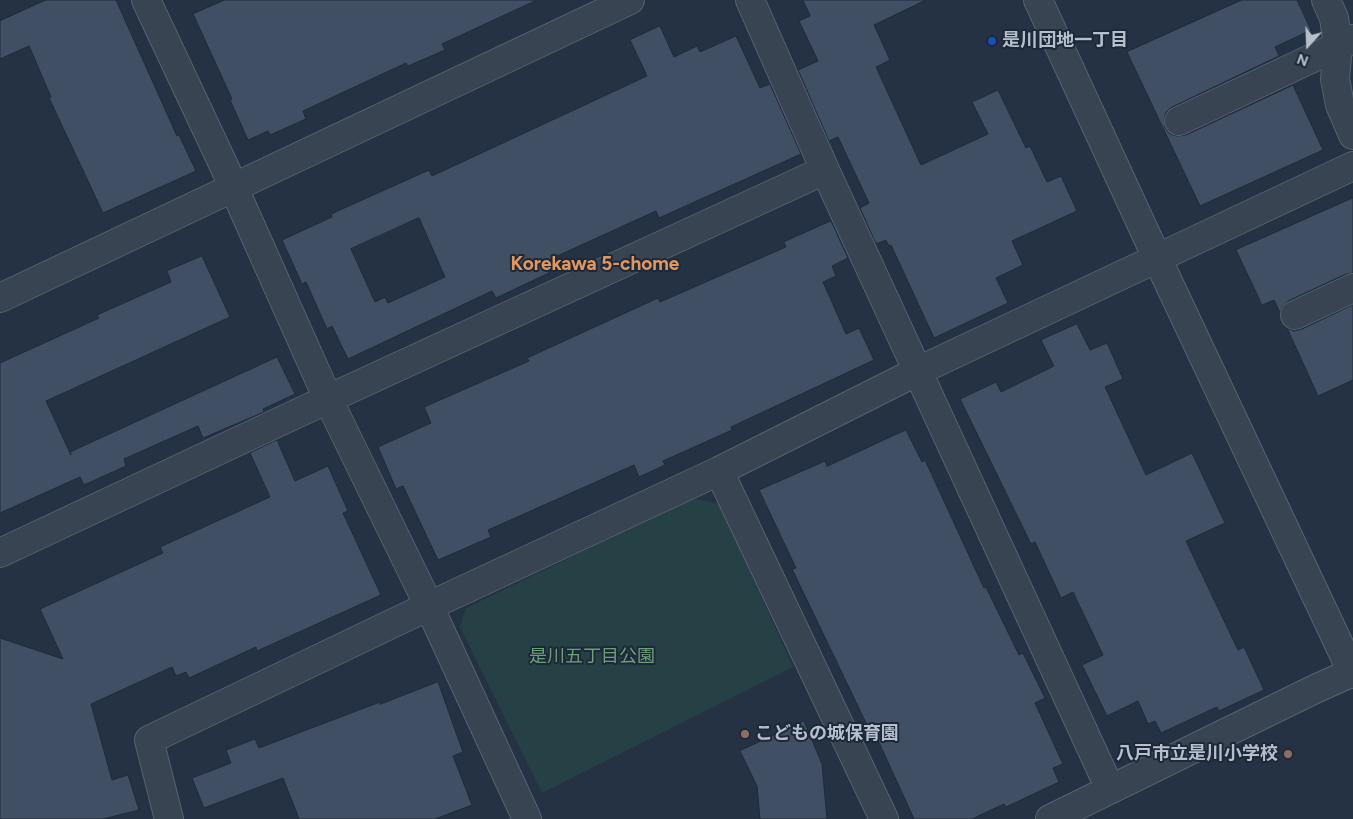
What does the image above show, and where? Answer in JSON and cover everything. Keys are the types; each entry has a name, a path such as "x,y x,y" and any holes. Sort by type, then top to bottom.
{"street":[{"path":"146,0 234,188 328,399 429,606 527,819"},
{"path":"0,298 630,0"},
{"path":"750,0 826,170 1110,788"},
{"path":"1038,0 1157,258 1353,673 1110,788 1050,819"},
{"path":"1326,0 1345,42 1335,79 1340,105 1353,135"},
{"path":"1179,121 1345,42"},
{"path":"169,819 149,740 429,606 720,471 918,371 1353,166"},
{"path":"0,553 328,399 826,170"},
{"path":"1296,315 1353,288"},
{"path":"720,471 884,819"}],"green space":[{"name":"是川五丁目公園","path":"692,498 719,504 793,667 542,793 460,627 466,608"}],"building":[{"path":"46,0 116,0 177,136 179,135 196,171 103,213 49,98 51,97 29,46 0,59 0,21"},
{"path":"225,0 537,0 442,44 445,50 408,66 406,63 303,111 306,119 270,135 268,131 248,140 230,100 232,99 193,14"},
{"path":"803,0 926,0 874,25 890,60 876,67 921,165 988,134 972,102 998,90 1026,148 1030,146 1047,182 1061,176 1077,211 1012,241 1023,265 996,278 1008,303 934,338 891,245 889,246 886,240 876,244 860,208 869,203 838,137 829,141 798,70 818,61 799,21 810,16"},
{"path":"1242,0 1297,0 1311,30 1275,47 1279,56 1172,107 1166,112 1164,119 1165,128 1170,134 1177,136 1186,135 1293,85 1323,150 1200,206 1127,52"},
{"path":"660,26 674,57 697,46 700,52 736,36 760,88 770,84 801,154 659,218 656,211 544,262 549,273 496,298 492,291 348,359 332,326 327,329 306,282 302,284 282,240 332,217 331,214 429,170 432,176 647,76 630,40","holes":["419,218 445,277 388,303 385,297 375,302 351,249"]},
{"path":"1353,198 1353,273 1346,274 1288,301 1280,313 1274,300 1262,305 1236,250"},
{"path":"831,221 848,258 832,266 836,276 823,282 846,334 859,328 874,360 731,427 732,430 663,461 665,465 639,477 634,465 488,530 491,537 438,560 403,486 396,489 378,447 431,423 424,407 529,361 527,358 658,298 660,302 786,247 784,242"},
{"path":"202,256 230,317 46,401 71,455 70,452 277,357 295,394 263,409 264,412 203,438 198,426 124,459 126,466 84,485 80,477 0,513 0,363 99,318 97,315 171,282 167,271"},
{"path":"1353,305 1353,380 1318,396 1287,328 1294,331 1302,329"},
{"path":"1077,324 1090,350 1107,343 1123,379 1105,387 1146,475 1192,453 1225,523 1186,541 1238,650 1244,647 1264,690 1219,711 1217,707 1161,733 1155,721 1148,724 1138,701 1107,716 1082,665 1103,655 1073,592 1061,598 1035,542 1031,544 960,399 996,382 1001,392 1054,366 1041,340"},
{"path":"906,430 922,462 925,460 984,588 986,587 1019,655 1023,653 1045,698 1035,703 1063,764 1053,768 1059,782 1006,807 1004,804 972,819 914,819 871,725 868,727 792,569 796,568 759,490 825,461 827,466"},
{"path":"277,440 295,481 328,466 348,511 343,513 381,595 257,651 256,647 189,678 186,672 176,676 172,667 91,704 112,780 128,775 139,810 103,819 0,819 0,638 63,659 40,609 163,553 160,547 270,497 250,453"},
{"path":"438,682 463,752 453,756 472,805 435,819 299,819 283,778 204,808 192,778 231,763 226,750 255,739 259,748"},
{"path":"804,721 822,764 827,819 760,819 757,786 740,751"}],"place":[{"name":"是川団地一丁目","path":"992,41"},
{"name":"こどもの城保育園","path":"745,734"},
{"name":"八戸市立是川小学校","path":"1288,754"}],"district":[{"name":"Korekawa 5-chome","path":"595,264"}]}
